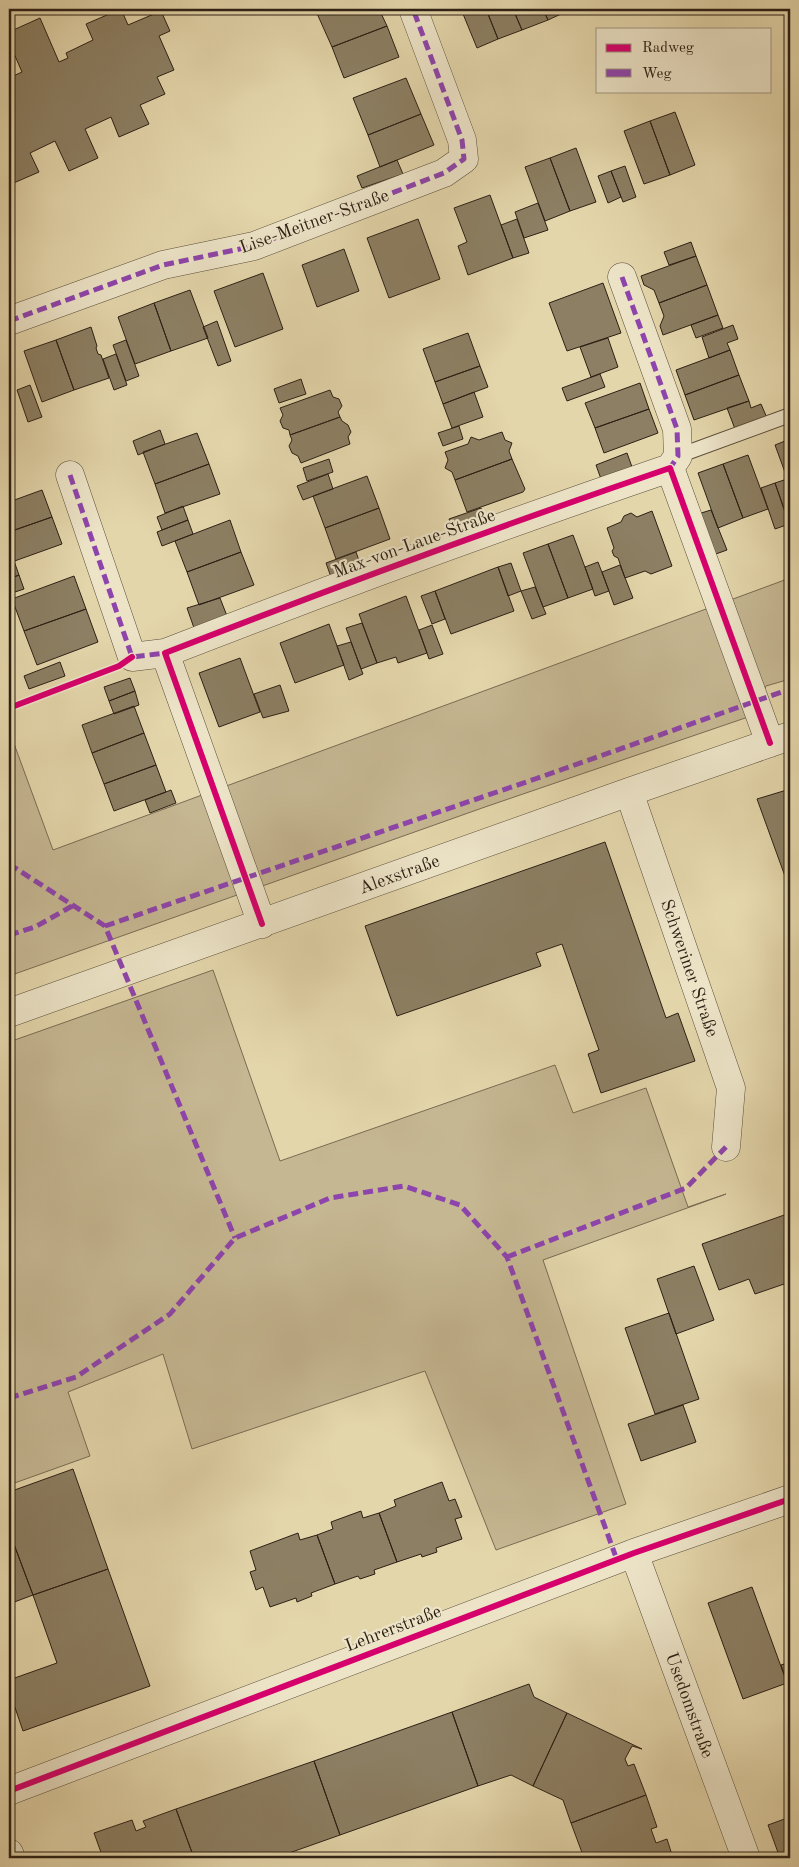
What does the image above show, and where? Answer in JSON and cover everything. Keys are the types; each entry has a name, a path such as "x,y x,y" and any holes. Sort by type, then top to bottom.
{"street":[{"name":"Lise-Meitner-Straße","path":"9,321 163,265 254,246 444,174 464,159 462,140 413,9"},
{"path":"622,277 677,429 674,462 780,739"},
{"name":"Max-von-Laue-Straße","path":"70,475 132,657 165,653 674,462"},
{"path":"165,653 262,924"},
{"name":"Alexstraße","path":"9,1014 780,739"},
{"name":"Schweriner Straße","path":"629,792 731,1088 726,1147"},
{"name":"Lehrerstraße","path":"9,1791 634,1553 790,1498"},
{"name":"Usedomstraße","path":"634,1553 746,1858"},
{"path":"9,1853 10,1858"}],"lane":[{"name":"Max-von-Laue-Straße","path":"674,462 790,415"}],"shaded area":[{"path":"790,578 790,679 766,686 754,715 485,807 9,976 9,730 53,850"},
{"path":"213,970 280,1161 555,1065 573,1113 646,1088 688,1207 726,1194 543,1260 626,1504 496,1550 425,1371 192,1449 163,1354 68,1392 90,1456 9,1485 9,1042"}],"building":[{"path":"121,9 128,25 161,11 170,31 159,36 174,70 157,77 165,94 140,105 149,124 119,137 111,117 85,129 98,158 69,171 55,141 30,153 39,172 9,185 9,78 22,72 9,42 9,32 40,18 59,62 68,58 66,53 93,40 86,24"},
{"path":"315,9 379,9 387,26 332,47"},
{"path":"461,9 486,9 498,39 477,48"},
{"path":"486,9 513,9 522,30 498,39"},
{"path":"513,9 543,9 548,20 522,30"},
{"path":"543,9 572,9 548,20"},
{"path":"387,26 399,57 344,78 332,47"},
{"path":"406,78 421,114 368,135 353,98"},
{"path":"675,112 695,165 670,175 650,121"},
{"path":"421,114 434,145 380,167 368,135"},
{"path":"650,121 670,175 644,184 624,131"},
{"path":"576,148 596,202 570,211 550,158"},
{"path":"550,158 570,211 545,221 525,167"},
{"path":"397,160 403,174 362,188 357,176"},
{"path":"625,166 636,197 623,202 611,171"},
{"path":"611,171 621,197 608,203 598,176"},
{"path":"490,195 513,258 468,275 458,246 467,242 454,208"},
{"path":"538,203 548,230 524,238 515,212"},
{"path":"418,219 440,279 389,298 367,238"},
{"path":"517,219 529,253 513,258 501,225"},
{"path":"691,242 696,256 669,265 664,252"},
{"path":"344,249 359,291 317,307 302,265"},
{"path":"696,256 707,285 659,303 654,290 644,285 641,276"},
{"path":"263,273 283,329 235,347 214,291"},
{"path":"603,283 621,333 567,351 549,303"},
{"path":"707,285 718,315 663,335 660,326 664,316 659,303"},
{"path":"190,290 208,338 171,351 154,303"},
{"path":"154,303 171,351 135,364 118,317"},
{"path":"718,315 723,328 696,338 691,325"},
{"path":"217,321 231,361 218,366 203,327"},
{"path":"733,325 738,339 727,343 730,350 709,358 702,337"},
{"path":"91,327 98,354 101,355 109,378 74,390 56,340"},
{"path":"468,333 480,366 435,382 423,349"},
{"path":"608,338 618,367 591,377 580,347"},
{"path":"56,340 74,390 42,402 24,351"},
{"path":"126,340 139,376 126,381 113,345"},
{"path":"730,350 739,375 685,395 676,370"},
{"path":"116,354 127,385 114,390 103,359"},
{"path":"480,366 488,387 443,404 435,382"},
{"path":"600,374 605,387 567,401 562,388"},
{"path":"739,375 749,401 694,420 685,395"},
{"path":"301,379 306,394 279,403 274,389"},
{"path":"640,383 649,409 595,428 585,403"},
{"path":"30,385 42,417 28,422 17,390"},
{"path":"330,390 333,397 339,399 342,406 338,412 340,417 290,435 289,430 283,428 280,421 283,415 280,408"},
{"path":"474,392 483,417 452,428 443,404"},
{"path":"749,401 751,408 761,404 767,418 735,429 727,408"},
{"path":"649,409 658,433 604,453 595,428"},
{"path":"340,417 348,425 351,432 348,437 350,444 301,463 298,456 292,453 289,446 292,440 290,435"},
{"path":"459,426 463,439 443,446 438,433"},
{"path":"160,430 165,444 138,455 133,441"},
{"path":"502,432 505,440 512,443 509,451 512,459 455,480 452,472 445,468 448,460 445,452 468,444 471,437 479,440"},
{"path":"197,433 209,464 155,484 143,452"},
{"path":"790,439 790,486 775,445"},
{"path":"627,453 632,467 601,479 596,465"},
{"path":"748,455 768,509 743,518 723,464"},
{"path":"329,459 333,472 307,481 303,468"},
{"path":"512,459 525,489 523,492 467,512 455,480"},
{"path":"209,464 220,494 165,513 155,484"},
{"path":"723,464 743,518 718,528 698,473"},
{"path":"328,474 333,489 303,500 297,486"},
{"path":"367,476 379,508 325,528 313,496"},
{"path":"787,479 790,486 790,513 786,514 775,483"},
{"path":"775,483 789,524 775,529 761,488"},
{"path":"42,490 52,517 9,532 9,502"},
{"path":"183,506 188,520 162,530 157,517"},
{"path":"379,508 390,539 336,559 325,528"},
{"path":"481,508 486,521 454,533 449,519"},
{"path":"711,510 727,550 713,555 698,514"},
{"path":"652,511 672,566 651,574 645,571 625,578 618,558 614,556 612,551 614,548 607,528 621,522 624,516 631,513 637,517"},
{"path":"52,517 62,544 9,563 9,532"},
{"path":"188,520 193,534 162,546 157,532"},
{"path":"230,520 241,552 187,572 175,541"},
{"path":"573,535 593,589 568,598 548,544"},
{"path":"548,544 568,598 543,607 523,553"},
{"path":"241,552 254,585 199,605 187,572"},
{"path":"356,552 361,566 331,577 326,563"},
{"path":"14,561 19,575 9,579 9,563"},
{"path":"598,562 609,591 595,596 585,567"},
{"path":"511,563 521,591 508,596 498,567"},
{"path":"620,565 633,598 614,605 602,572"},
{"path":"498,567 514,611 451,634 435,591"},
{"path":"19,575 24,589 9,594 9,579"},
{"path":"74,576 86,609 24,631 12,599"},
{"path":"535,587 546,614 532,619 521,591"},
{"path":"435,591 445,619 432,624 421,596"},
{"path":"406,596 427,653 398,663 396,657 377,663 359,614"},
{"path":"220,598 227,616 194,628 187,608"},
{"path":"86,609 98,642 37,665 24,631"},
{"path":"362,623 377,663 361,669 346,628"},
{"path":"329,624 344,665 295,683 280,643"},
{"path":"432,625 443,654 429,659 419,630"},
{"path":"351,642 363,674 349,680 337,646"},
{"path":"240,658 260,712 219,727 199,673"},
{"path":"60,662 65,676 29,689 24,676"},
{"path":"130,678 135,691 109,701 104,687"},
{"path":"280,685 289,711 263,718 254,694"},
{"path":"135,691 139,705 114,714 109,701"},
{"path":"134,706 144,733 92,753 82,725"},
{"path":"144,733 156,765 104,784 92,753"},
{"path":"156,765 166,792 114,811 104,784"},
{"path":"790,789 790,890 757,799"},
{"path":"171,790 176,803 150,813 145,800"},
{"path":"605,842 666,1018 678,1013 695,1061 601,1093 588,1054 599,1050 562,944 536,953 541,966 397,1016 365,926"},
{"path":"790,1213 790,1282 755,1294 749,1279 719,1290 702,1244"},
{"path":"694,1266 714,1320 676,1334 657,1279"},
{"path":"669,1313 699,1399 655,1414 625,1328"},
{"path":"683,1405 696,1442 641,1461 628,1424"},
{"path":"73,1469 108,1569 33,1595 9,1531 9,1492"},
{"path":"442,1482 449,1501 455,1499 462,1517 455,1519 462,1539 436,1548 437,1552 422,1557 421,1554 397,1562 379,1513 396,1506 394,1500"},
{"path":"361,1511 363,1518 379,1513 397,1562 374,1570 375,1574 360,1579 358,1576 335,1584 317,1535 333,1529 331,1522"},
{"path":"9,1531 33,1595 9,1604"},
{"path":"298,1533 300,1540 317,1535 335,1584 311,1593 312,1596 297,1602 296,1598 270,1607 263,1587 256,1590 250,1572 256,1570 250,1551"},
{"path":"108,1569 150,1686 23,1731 9,1690 9,1680 57,1663 33,1595"},
{"path":"752,1587 787,1683 743,1699 708,1603"},
{"path":"790,1662 790,1691 781,1665"},
{"path":"529,1684 534,1697 567,1713 533,1786 511,1775 478,1786 452,1712"},
{"path":"452,1712 478,1786 340,1835 314,1761"},
{"path":"567,1713 642,1749 632,1746 625,1759 628,1766 634,1764 646,1795 571,1823 563,1800 533,1786"},
{"path":"314,1761 340,1835 275,1858 194,1858 176,1809"},
{"path":"646,1795 657,1827 651,1829 656,1843 667,1839 673,1858 584,1858 571,1823"},
{"path":"176,1809 194,1858 103,1858 94,1833 132,1820 136,1831 146,1827 143,1821"},
{"path":"790,1817 790,1858 780,1858 768,1825"}],"marked path":[{"path":"9,321 163,265 254,246 444,173 464,159 462,140 413,9"},
{"path":"622,277 677,429 678,456 670,468"},
{"path":"70,475 132,657 165,653"},
{"path":"105,926 535,779 790,689"},
{"path":"9,864 105,926 235,1238"},
{"path":"9,935 35,927 74,905"},
{"path":"507,1257 686,1188 726,1147"},
{"path":"9,1398 76,1377 170,1314 235,1238 330,1198 404,1186 460,1205 507,1257 617,1560"}],"cycle path":[{"path":"262,924 165,653 353,581 543,512 670,468 770,743"},
{"path":"9,708 119,666 132,657"},
{"path":"9,1791 634,1553 790,1499"}]}
